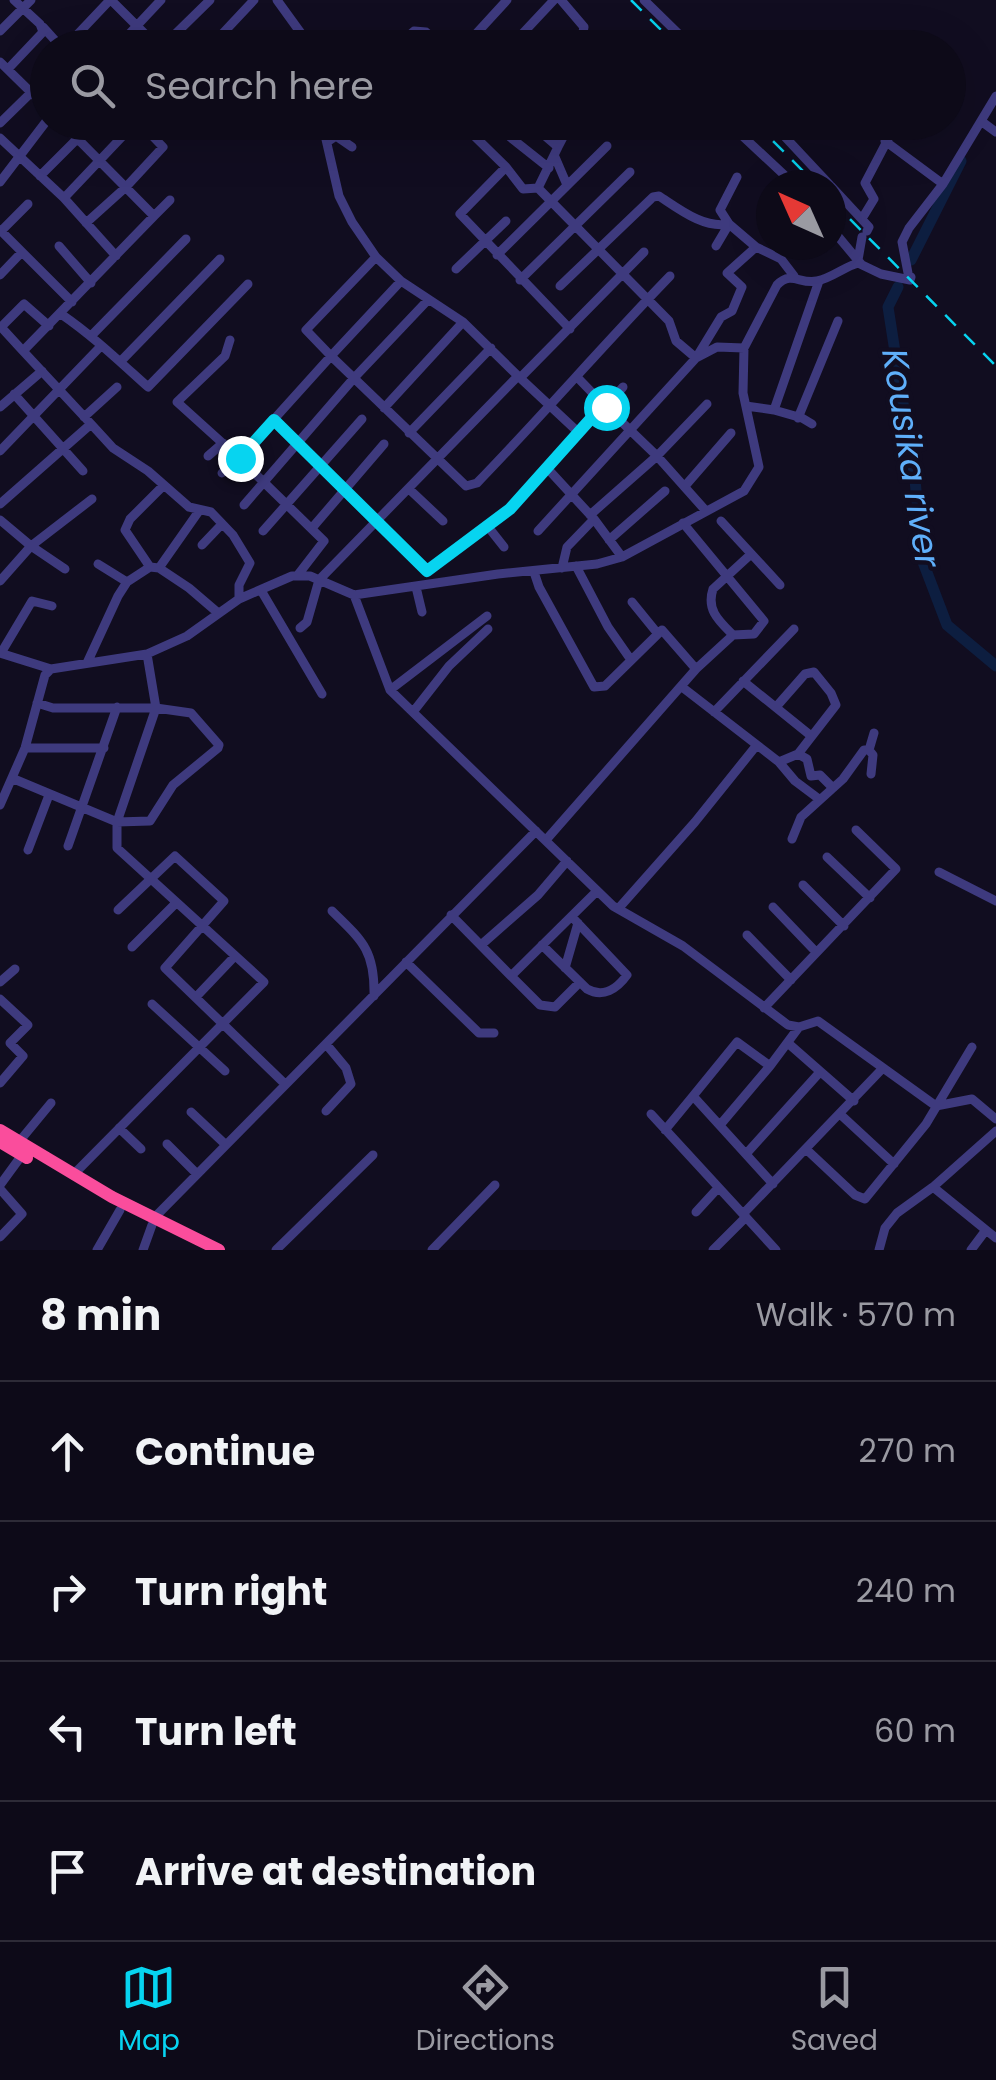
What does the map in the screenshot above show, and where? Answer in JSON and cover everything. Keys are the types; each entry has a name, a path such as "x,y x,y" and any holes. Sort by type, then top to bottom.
{"highway":[{"path":"0,1130 20,1149 120,1210 219,1250"},
{"path":"0,1142 73,1174 202,1250"}],"street":[{"path":"14,0 45,30"},
{"path":"0,31 31,0"},
{"path":"82,30 111,0 142,30"},
{"path":"132,30 162,0"},
{"path":"179,30 210,0"},
{"path":"226,30 254,0"},
{"path":"480,30 507,0"},
{"path":"528,30 558,0 584,27 581,30"},
{"path":"644,0 675,30"},
{"path":"279,1 299,30"},
{"path":"30,46 4,69 30,91"},
{"path":"0,123 30,93"},
{"path":"846,246 860,263 898,280 909,275 902,242 943,184 996,96"},
{"path":"981,120 996,132"},
{"path":"0,138 64,198 116,256"},
{"path":"0,182 30,140"},
{"path":"40,176 78,140 154,216"},
{"path":"64,198 120,140"},
{"path":"86,223 164,147 157,140"},
{"path":"330,140 327,142 339,196 376,256 401,281 463,322 578,432"},
{"path":"341,140 352,148"},
{"path":"513,140 549,168"},
{"path":"545,140 556,152 566,186"},
{"path":"538,188 562,140"},
{"path":"747,140 779,170"},
{"path":"788,140 817,170"},
{"path":"479,141 523,189 538,188"},
{"path":"863,217 874,199 866,183 885,141 943,184"},
{"path":"497,255 607,146"},
{"path":"506,168 460,214 570,329"},
{"path":"520,280 630,172"},
{"path":"538,531 696,358 720,319 728,316 739,299 742,287 728,271 756,247 728,224 719,207 737,178"},
{"path":"538,188 669,321 676,342 696,358"},
{"path":"560,286 653,196 706,223 728,224"},
{"path":"23,352 170,200"},
{"path":"846,200 869,227 864,234 860,263"},
{"path":"28,204 1,231 72,302"},
{"path":"456,269 506,220"},
{"path":"716,246 728,224"},
{"path":"93,334 186,239"},
{"path":"59,246 91,283"},
{"path":"0,274 22,252"},
{"path":"300,628 308,622 319,580 644,252"},
{"path":"376,256 306,330 466,486 477,482 550,408 670,276"},
{"path":"121,362 220,258"},
{"path":"782,260 794,276"},
{"path":"297,576 354,594 576,566 622,557 744,491 759,467 746,406 744,348 776,285 794,276 819,280 860,263"},
{"path":"774,410 819,280"},
{"path":"222,473 401,281"},
{"path":"61,314 93,334 101,346 150,386 248,284"},
{"path":"244,505 427,300"},
{"path":"49,326 27,304 2,326 113,448 189,507 211,512 222,524 250,564 238,586 238,599"},
{"path":"798,418 838,321"},
{"path":"384,408 463,322"},
{"path":"52,606 32,602 1,653 51,669 147,654 187,636 238,599 297,576 324,540 177,402 225,356 230,340"},
{"path":"0,451 101,346"},
{"path":"696,358 717,347 744,348"},
{"path":"408,433 491,348"},
{"path":"0,406 42,371"},
{"path":"577,377 706,511"},
{"path":"0,504 62,449 116,387"},
{"path":"274,420 427,571 489,528 622,388"},
{"path":"14,394 82,471"},
{"path":"562,568 567,547 592,517 707,404"},
{"path":"746,406 774,410 812,424"},
{"path":"263,531 362,419"},
{"path":"685,486 730,432"},
{"path":"208,456 222,442"},
{"path":"312,528 384,444"},
{"path":"547,468 622,557"},
{"path":"164,486 124,530 155,568 217,612"},
{"path":"410,489 443,521"},
{"path":"610,540 664,492"},
{"path":"0,581 31,546 92,499"},
{"path":"87,663 127,582 155,568 200,511"},
{"path":"0,520 66,569"},
{"path":"722,520 780,585"},
{"path":"546,840 696,669 732,635 754,634 764,621 683,523"},
{"path":"202,545 222,524"},
{"path":"489,528 504,547"},
{"path":"732,635 712,612 713,589 750,555"},
{"path":"98,564 127,582"},
{"path":"576,566 631,660"},
{"path":"534,572 594,687 605,686 662,630 696,669"},
{"path":"416,587 422,612"},
{"path":"262,592 322,694"},
{"path":"354,594 390,690 618,909 684,946 788,1025 799,1028 818,1021 936,1106 972,1099 996,1118"},
{"path":"632,602 658,634"},
{"path":"390,690 487,616"},
{"path":"413,712 449,666 488,628"},
{"path":"714,712 794,629"},
{"path":"73,1174 264,982 118,848 116,822 156,708 147,654"},
{"path":"0,805 14,779 45,675 51,669"},
{"path":"776,707 804,674 814,672 836,705 798,754 778,762"},
{"path":"743,681 810,735"},
{"path":"682,688 819,799"},
{"path":"14,779 116,822 150,821 173,785 219,745 191,713 156,708 53,708 38,703"},
{"path":"68,846 116,707"},
{"path":"869,750 874,733"},
{"path":"618,909 756,746"},
{"path":"25,748 104,748"},
{"path":"792,839 801,818 833,788 864,750 869,750"},
{"path":"869,750 873,755 871,774"},
{"path":"798,754 807,759 811,776 820,775 833,788"},
{"path":"28,850 50,795"},
{"path":"764,1008 896,870 856,830"},
{"path":"143,1250 153,1222 198,1174 536,831"},
{"path":"118,910 175,856 224,901 165,968 285,1084"},
{"path":"826,857 870,898"},
{"path":"481,946 567,862"},
{"path":"939,872 996,901"},
{"path":"803,885 844,926"},
{"path":"511,976 575,920 597,891"},
{"path":"132,947 176,903"},
{"path":"772,906 816,952"},
{"path":"332,911 359,938 374,966 374,996"},
{"path":"451,915 540,1005 555,1006 580,982"},
{"path":"564,968 575,920"},
{"path":"542,945 587,989 602,995 628,974 575,920"},
{"path":"746,935 791,980"},
{"path":"196,997 235,956"},
{"path":"406,962 480,1033 494,1033"},
{"path":"0,982 14,969"},
{"path":"0,999 28,1025 10,1043 24,1056 0,1083"},
{"path":"152,1004 225,1071"},
{"path":"720,1125 799,1028"},
{"path":"666,1130 737,1042 770,1066"},
{"path":"326,1044 346,1068 351,1084 326,1111"},
{"path":"789,1044 854,1101"},
{"path":"807,1150 855,1195 865,1199 926,1124 972,1047"},
{"path":"713,1250 884,1068"},
{"path":"746,1154 820,1072"},
{"path":"693,1096 773,1184"},
{"path":"0,1237 22,1214 0,1187 51,1103"},
{"path":"191,1112 226,1145"},
{"path":"651,1114 776,1250"},
{"path":"842,1116 894,1164"},
{"path":"119,1128 141,1149"},
{"path":"879,1250 885,1228 896,1213 933,1187 996,1131"},
{"path":"167,1144 198,1174"},
{"path":"276,1250 373,1156"},
{"path":"432,1250 495,1185"},
{"path":"933,1187 996,1238"},
{"path":"696,1212 718,1188"},
{"path":"100,1249 120,1210"},
{"path":"971,1250 986,1230"}],"waterway":[{"name":"Kousika river","path":"911,260 961,161"},
{"name":"Kousika river","path":"898,287 888,307 915,480 923,562 947,625 996,666"}],"railway":[{"path":"631,0 661,30"},
{"path":"772,140 802,170"},
{"path":"846,215 996,366"}],"route":[{"path":"240,458 274,420 427,571 510,509 604,404 606,407"}]}
